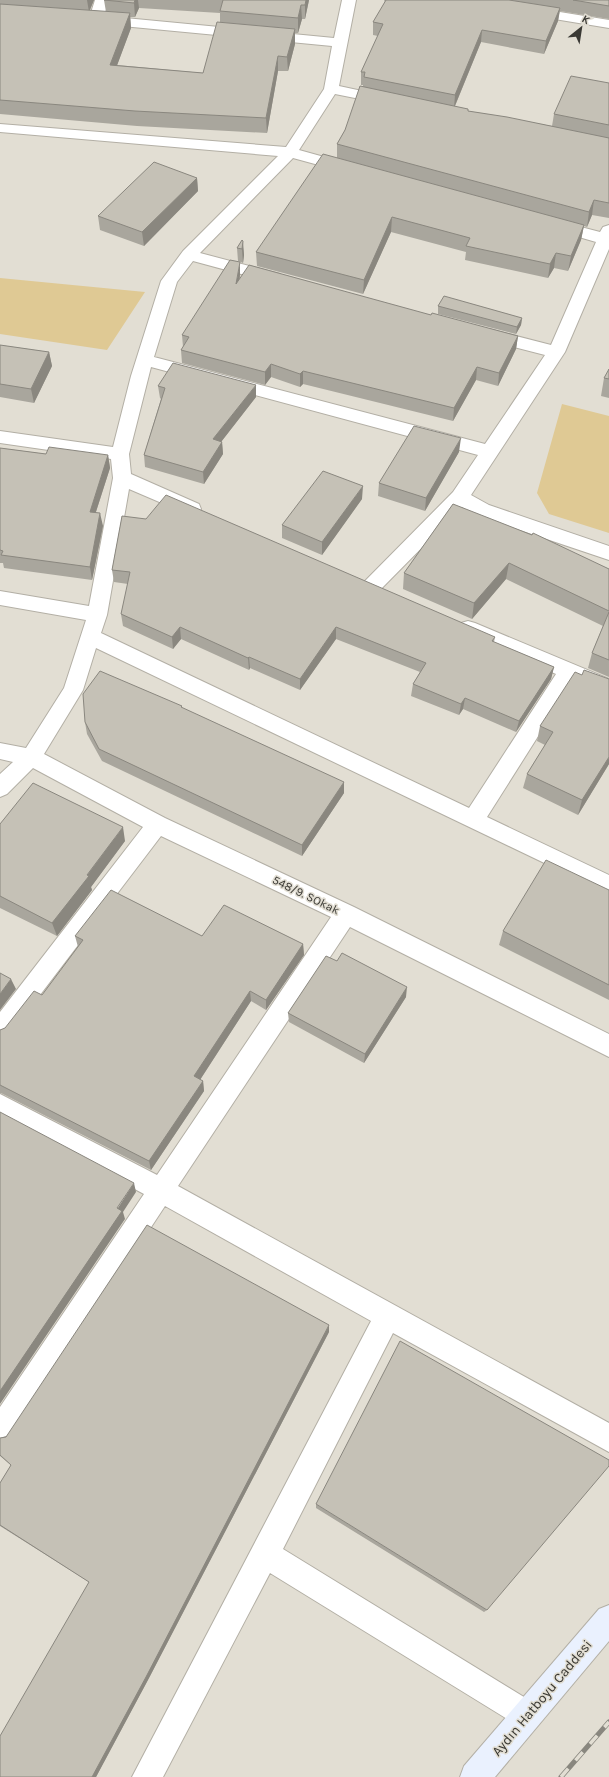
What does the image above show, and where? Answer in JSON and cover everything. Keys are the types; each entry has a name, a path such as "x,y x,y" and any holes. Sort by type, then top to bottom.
{"main road":[{"name":"Aydın Hatboyu Caddesi","path":"475,1777 609,1619"}],"street":[{"path":"96,19 102,0"},
{"path":"0,788 31,757 73,690 91,637 97,616 122,478 120,454 145,360 169,281 189,255 290,152 332,89 349,0"},
{"path":"516,9 609,24"},
{"path":"81,18 341,43"},
{"path":"332,89 402,104"},
{"path":"0,128 290,152 360,171"},
{"path":"372,586 460,497 556,352 608,236 537,220"},
{"path":"189,255 288,281"},
{"path":"472,330 556,352"},
{"path":"145,360 490,452"},
{"path":"0,437 120,454"},
{"path":"122,478 207,515"},
{"path":"460,497 482,510 609,553"},
{"path":"0,598 97,616"},
{"path":"452,621 568,672 609,688"},
{"path":"91,637 609,885"},
{"path":"473,820 568,672"},
{"name":"548/9. SOkak","path":"0,751 31,757 157,824 346,914 609,1046"},
{"path":"0,1030 157,824"},
{"path":"0,1431 346,914"},
{"path":"0,1105 162,1191 387,1317 609,1438"},
{"path":"147,1777 265,1554 387,1317"},
{"path":"265,1554 527,1715"}],"shaded area":[{"path":"0,278 145,292 107,350 0,334"},
{"path":"562,404 609,416 609,533 549,514 537,493"}],"building":[{"path":"104,0 135,0 134,3"},
{"path":"223,0 306,0 305,5 301,5 298,18 220,11"},
{"path":"386,0 509,0 560,8 546,41 482,30 455,95 364,77 365,72 361,72 383,24 373,22"},
{"path":"573,0 609,0 609,6"},
{"path":"0,4 130,13 110,65 203,73 217,22 295,29 287,57 278,56 266,118 135,111 0,100"},
{"path":"571,76 609,83 609,125 554,114"},
{"path":"360,86 468,109 468,111 507,117 609,138 609,203 594,200 589,212 337,144 345,130"},
{"path":"323,154 584,225 571,256 556,253 550,264 466,246 470,238 392,217 364,280 256,252"},
{"path":"154,162 197,178 142,232 98,216"},
{"path":"242,240 242,249 237,248"},
{"path":"230,260 240,262 236,284 249,265 431,315 432,313 518,336 499,373 477,367 454,408 303,371 300,374 271,364 265,372 181,350 189,337 182,335"},
{"path":"444,296 522,318 517,327 438,306"},
{"path":"0,345 49,352 31,389 0,384"},
{"path":"173,363 256,385 213,439 222,442 203,472 144,455 165,388 158,386"},
{"path":"609,369 609,379 604,378"},
{"path":"414,426 461,438 426,498 379,483"},
{"path":"49,447 108,455 90,512 100,513 90,567 1,555 3,551 0,550 0,448 46,454"},
{"path":"323,471 363,486 322,542 282,525"},
{"path":"166,495 495,637 492,641 554,667 519,721 465,698 461,704 413,684 426,663 336,627 300,679 249,657 248,658 180,627 172,637 121,614 130,572 112,570 122,516 146,519"},
{"path":"453,504 532,535 533,533 609,569 609,611 509,563 474,603 404,573"},
{"path":"609,612 609,660 592,653"},
{"path":"584,670 609,679 609,757 582,800 527,774 553,732 540,726 575,672 582,675"},
{"path":"100,671 182,706 181,707 344,782 302,845 99,749 85,722 83,694"},
{"path":"33,783 123,827 87,875 89,876 52,923 0,896 0,824"},
{"path":"546,860 609,890 609,985 503,931"},
{"path":"111,890 202,936 224,905 303,944 266,1000 250,991 194,1076 203,1081 149,1161 0,1085 0,1030 5,1028 34,991 42,995 83,940 75,936"},
{"path":"342,953 407,987 365,1054 288,1013 326,956 337,961"},
{"path":"0,973 11,979 0,994"},
{"path":"0,1112 134,1183 117,1208 122,1211 0,1391"},
{"path":"147,1225 329,1325 146,1677 92,1777 0,1777 0,1736 89,1582 0,1525 0,1483 11,1465 0,1455 0,1438 6,1437"},
{"path":"400,1341 609,1460 609,1466 487,1610 316,1504"}],"railway":[{"path":"561,1777 609,1722"}]}
